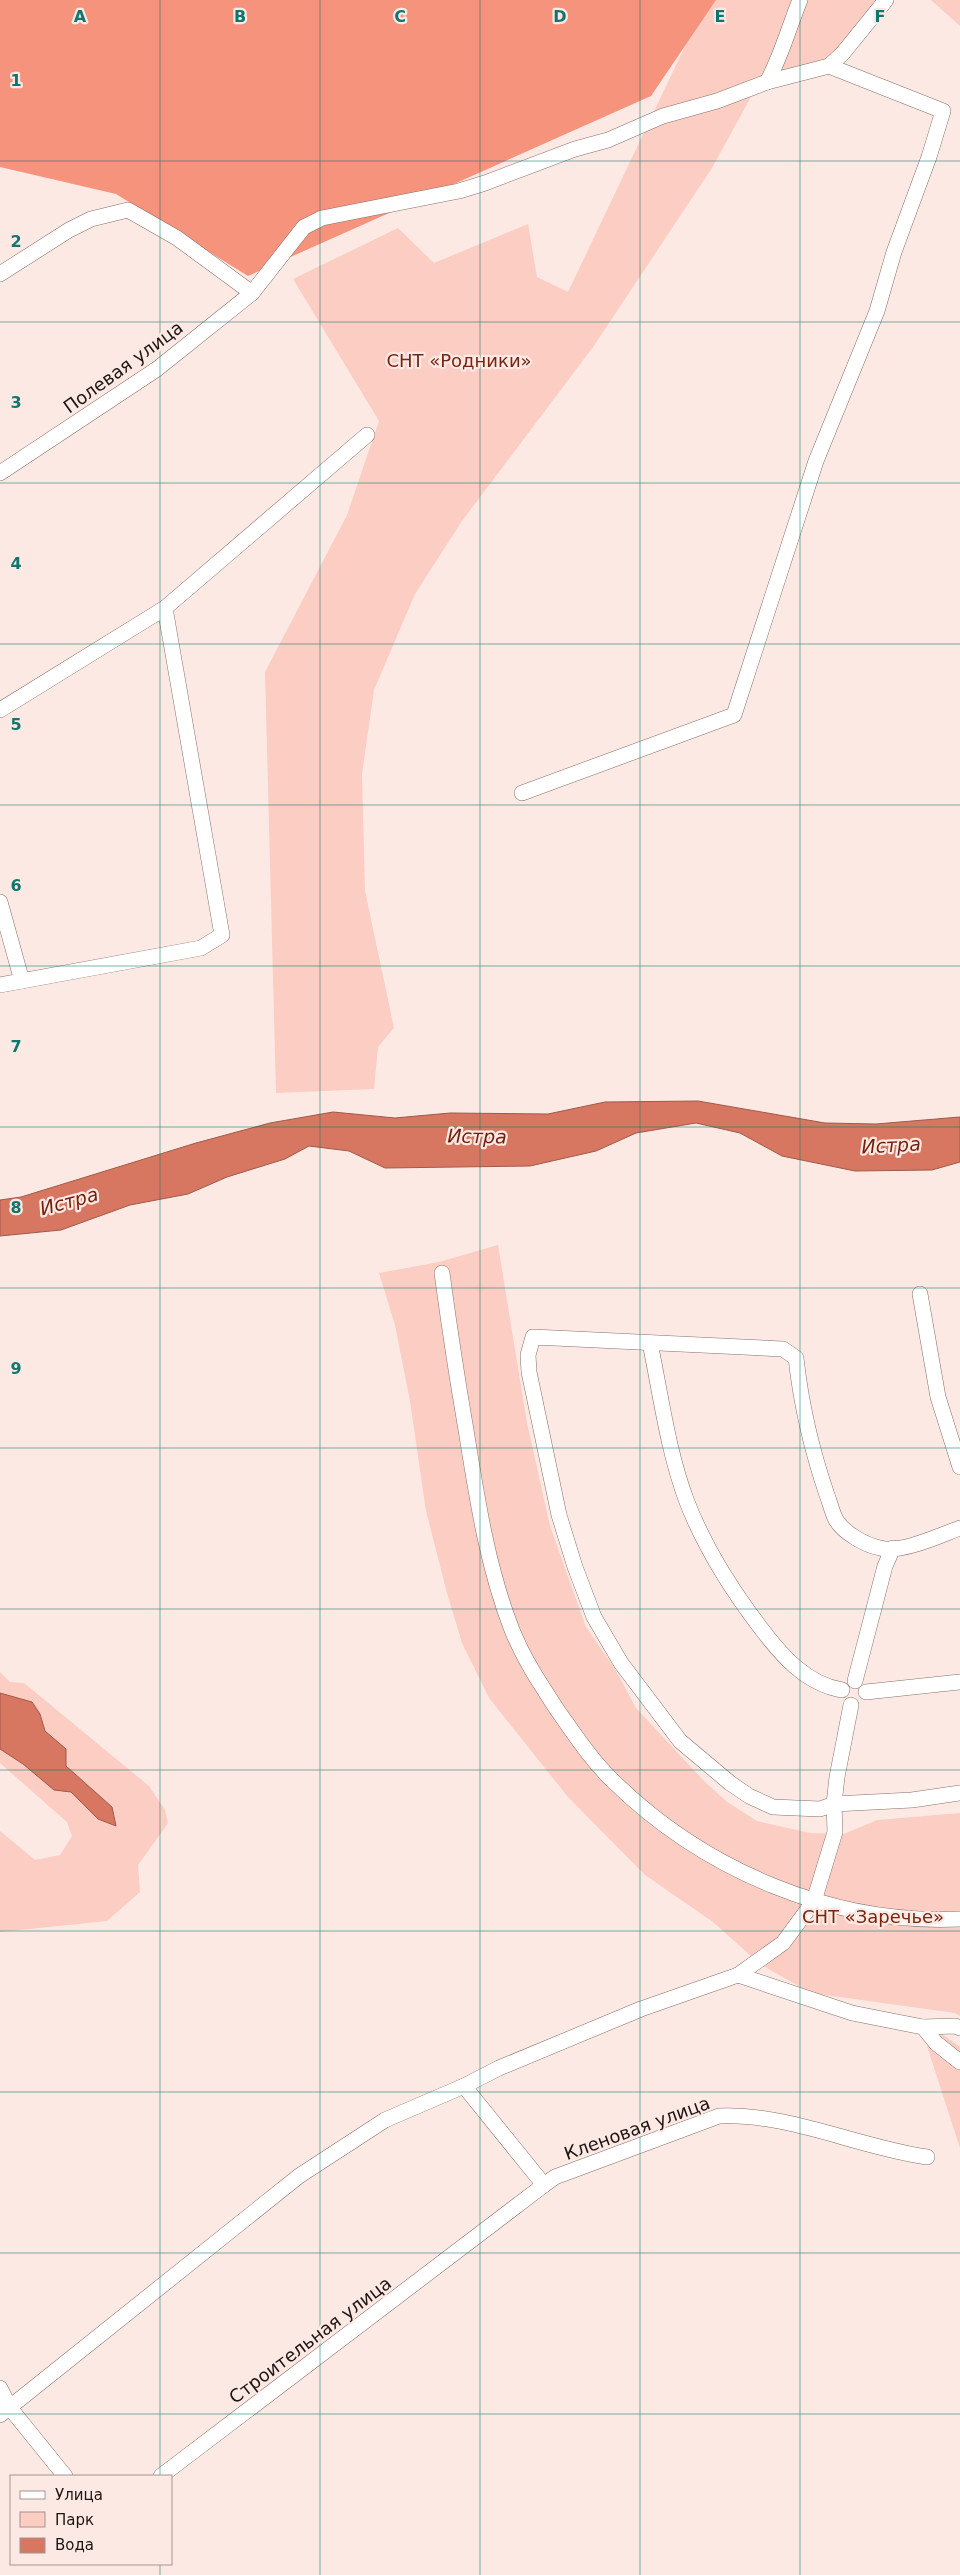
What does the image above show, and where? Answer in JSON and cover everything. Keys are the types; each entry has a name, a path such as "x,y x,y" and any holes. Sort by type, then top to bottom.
{"street":[{"path":"767,82 776,66 781,46 800,0"},
{"path":"522,793 734,716 816,461 876,311 894,252 929,157 943,111 829,66 843,53 886,0"},
{"name":"Полевая улица","path":"0,473 157,369 256,288 304,227 322,218 459,191 576,149 608,140 663,116 717,101 767,82 829,66"},
{"path":"0,274 69,230 91,219 128,210 177,238 256,288"},
{"path":"0,710 165,608 367,435"},
{"path":"0,985 201,948 222,935 165,608"},
{"path":"0,902 22,981"},
{"path":"442,1273 477,1502 497,1589 513,1632 533,1675 576,1736 612,1781 663,1824 699,1849 746,1875 814,1901 900,1917 960,1919"},
{"path":"920,1294 938,1397 960,1467"},
{"path":"960,1528 921,1542 880,1549 847,1532 836,1519 813,1446 796,1358 783,1349 533,1337 528,1355 529,1372 560,1515 575,1567 594,1617 621,1663 658,1716 680,1741 748,1796 773,1807 820,1809 834,1804 912,1800 960,1794"},
{"path":"650,1343 673,1452 687,1502 728,1586 771,1643 791,1664 816,1682 842,1690"},
{"path":"851,1705 862,1702 861,1687 885,1566 892,1548"},
{"path":"851,1705 843,1698 842,1690 846,1684 861,1687 960,1682"},
{"path":"5,2411 299,2176 385,2120 464,2086 499,2068 640,2009 738,1975 784,1943 814,1901 835,1832 834,1804 851,1705"},
{"path":"738,1975 852,2013 923,2028 955,2026 960,2028"},
{"path":"923,2028 936,2043 960,2062"},
{"path":"464,2086 544,2185"},
{"name":"Кленовая улица","path":"482,2234 555,2177 719,2116 776,2120 895,2151 927,2156"},
{"name":"Строительная улица","path":"162,2475 482,2234"},
{"path":"0,2388 5,2411 64,2475"}],"green space":[{"name":"СНТ «Родники»","path":"707,0 880,0 836,58 822,65 764,73 712,168 593,347 462,521 415,594 374,690 362,774 365,891 394,1028 378,1047 374,1089 276,1093 265,672 347,515 379,421 293,279 398,228 434,263 528,224 537,277 568,292"},
{"path":"931,0 960,0 960,26"},
{"name":"СНТ «Заречье»","path":"498,1245 527,1423 550,1526 586,1627 615,1669 636,1708 702,1779 727,1802 757,1821 810,1833 844,1834 877,1820 960,1813 960,2016 955,2013 811,1993 760,1964 713,1922 645,1875 568,1797 489,1698 462,1643 447,1593 426,1511 410,1401 395,1325 379,1273 439,1262"},
{"path":"0,1672 10,1682 24,1683 149,1786 165,1810 168,1823 138,1865 140,1892 107,1921 0,1932 0,1831 35,1860 60,1855 72,1836 67,1822 0,1763"},
{"path":"942,2034 960,2047 960,2148 927,2046"}],"shaded area":[{"path":"0,0 716,0 651,96 248,276 116,194 0,167"}],"water":[{"name":"Истра","path":"698,1101 825,1123 876,1124 960,1117 960,1162 932,1170 855,1171 782,1156 740,1133 696,1123 636,1133 596,1151 530,1166 385,1168 349,1151 309,1146 285,1159 227,1177 188,1194 130,1205 61,1230 0,1236 0,1200 21,1197 196,1143 270,1123 333,1112 395,1118 450,1113 548,1114 605,1102"},
{"path":"0,1693 32,1702 40,1714 45,1731 66,1749 66,1766 112,1807 116,1826 98,1819 71,1792 54,1790 23,1764 0,1749"}]}
